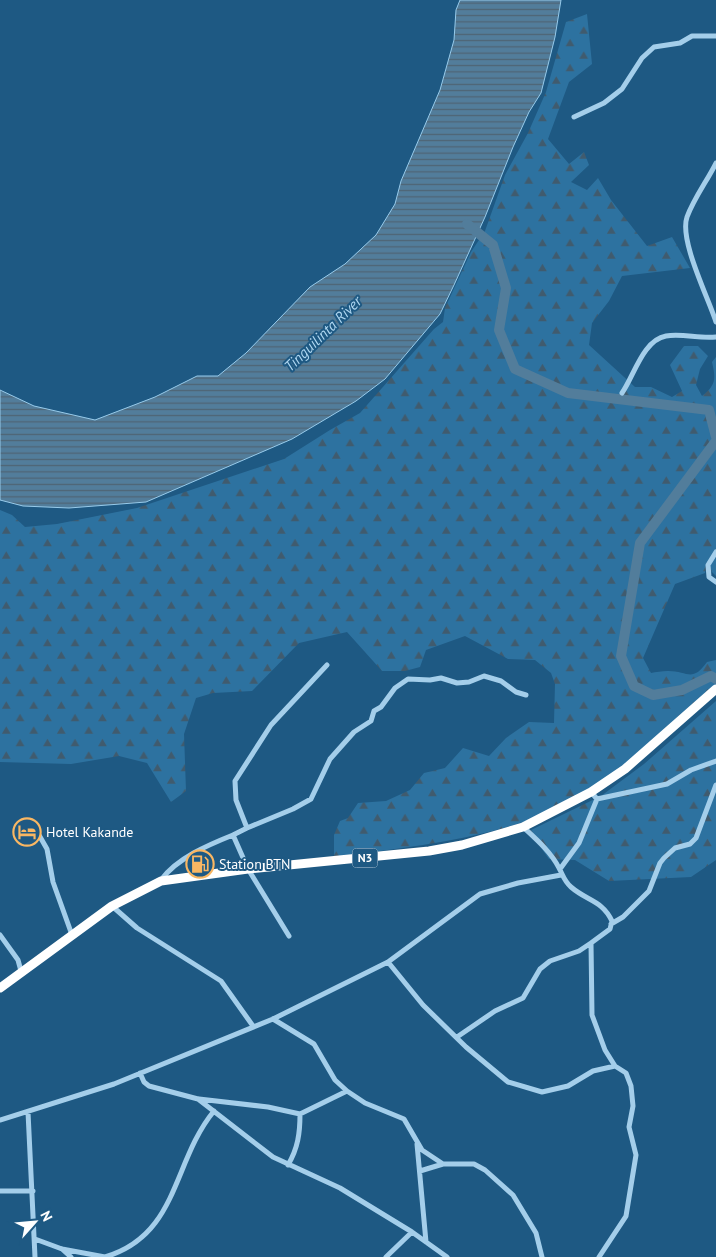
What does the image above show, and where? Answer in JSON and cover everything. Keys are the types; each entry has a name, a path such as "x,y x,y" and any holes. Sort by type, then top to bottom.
{"highway":[{"name":"N3","path":"0,988 112,906 160,881 248,869 429,851 462,845 523,827 594,795 716,689"}],"street":[{"path":"574,117 604,103 622,89 642,58 654,47 680,43 692,36 716,36"},
{"path":"716,163 687,217 684,232 696,272 705,290 716,322"},
{"path":"622,393 646,349 664,336 700,339 716,337"},
{"path":"716,552 708,565 709,577 716,582"},
{"path":"247,828 236,800 235,781 271,725 327,665"},
{"path":"160,881 168,870 211,844 294,810 311,799 330,759 354,732 371,721 374,711 381,707 395,688 408,679 430,680 441,678 458,683 469,682 484,676 501,681 516,692 526,695"},
{"path":"560,869 579,843 594,795 667,784 691,770 716,761"},
{"path":"457,1037 495,1011 523,998 540,969 550,961 579,951 610,929 612,924 624,917 649,891 660,863 664,858 675,848 690,844 696,838 716,785"},
{"path":"523,827 545,848 560,869 561,875 572,888 601,904 609,914 612,924"},
{"path":"39,835 47,848 53,882 72,935"},
{"path":"233,835 248,869 288,936"},
{"path":"0,1120 140,1073 273,1019 388,962 480,894 518,883 561,875"},
{"path":"112,906 137,928 221,981 252,1026"},
{"path":"0,935 18,960 21,971"},
{"path":"591,943 592,1015 605,1050 615,1066 626,1073 633,1091 633,1106 629,1127 636,1155 626,1216 599,1257"},
{"path":"388,962 423,1004 497,1075 508,1082 542,1092 568,1086 593,1071 615,1066"},
{"path":"273,1019 314,1044 335,1080 347,1091 365,1103 404,1119 422,1150 443,1164"},
{"path":"140,1073 144,1082 149,1086 198,1099 268,1107 300,1114 347,1091"},
{"path":"198,1099 272,1158 340,1188 412,1232 447,1257"},
{"path":"35,1239 62,1249 105,1257 123,1252 153,1227 165,1212 187,1157 202,1128 214,1111"},
{"path":"28,1112 35,1257"},
{"path":"288,1164 294,1155 300,1133 300,1114"},
{"path":"416,1141 426,1242"},
{"path":"420,1171 443,1164 474,1164 485,1170 513,1195 536,1233 542,1257"},
{"path":"0,1190 33,1191"},
{"path":"386,1257 412,1232"},
{"path":"62,1249 71,1257"}],"green space":[{"path":"587,14 592,64 569,82 548,139 569,164 584,152 589,165 571,182 587,190 598,178 611,200 647,246 672,237 690,268 622,276 609,301 592,323 589,345 635,387 651,387 672,397 682,391 670,365 684,346 698,346 708,356 700,369 696,385 702,396 714,381 712,362 716,357 716,576 710,570 707,561 705,573 675,584 643,658 651,673 675,671 693,674 707,662 716,660 716,691 607,779 559,807 535,818 486,833 461,838 334,857 334,835 340,821 348,818 358,803 386,801 410,790 424,773 445,768 463,748 489,756 506,738 529,722 554,723 555,684 551,673 535,660 508,659 465,636 426,650 420,667 405,671 382,671 347,632 299,643 252,691 213,693 196,698 184,734 186,791 171,802 147,763 119,756 71,764 0,762 0,510 12,515 25,527 57,524 137,508 284,459 360,413 434,329 443,322 445,308 471,252 485,231 505,175 528,133 546,92 566,22"},
{"path":"716,701 716,860 691,877 609,881 575,860 549,859 529,831 601,796 644,764"}],"water":[{"name":"Tinguilinta River","path":"460,0 561,0 555,37 541,93 529,112 513,147 485,217 454,285 440,314 385,379 356,401 292,439 146,502 69,508 23,506 0,500 0,390 34,406 95,420 155,397 197,376 218,376 246,353 310,287 345,264 376,235 395,204 401,181 440,90 454,40 456,10"}],"waterway":[{"path":"467,224 493,245 506,288 499,330 515,369 568,393 709,410 716,437"},
{"path":"716,441 640,543 621,656 634,686 653,695 682,690 711,676 716,679"}],"place":[{"name":"Hotel Kakande","path":"27,832"},
{"name":"Station BTN","path":"200,864"}]}
